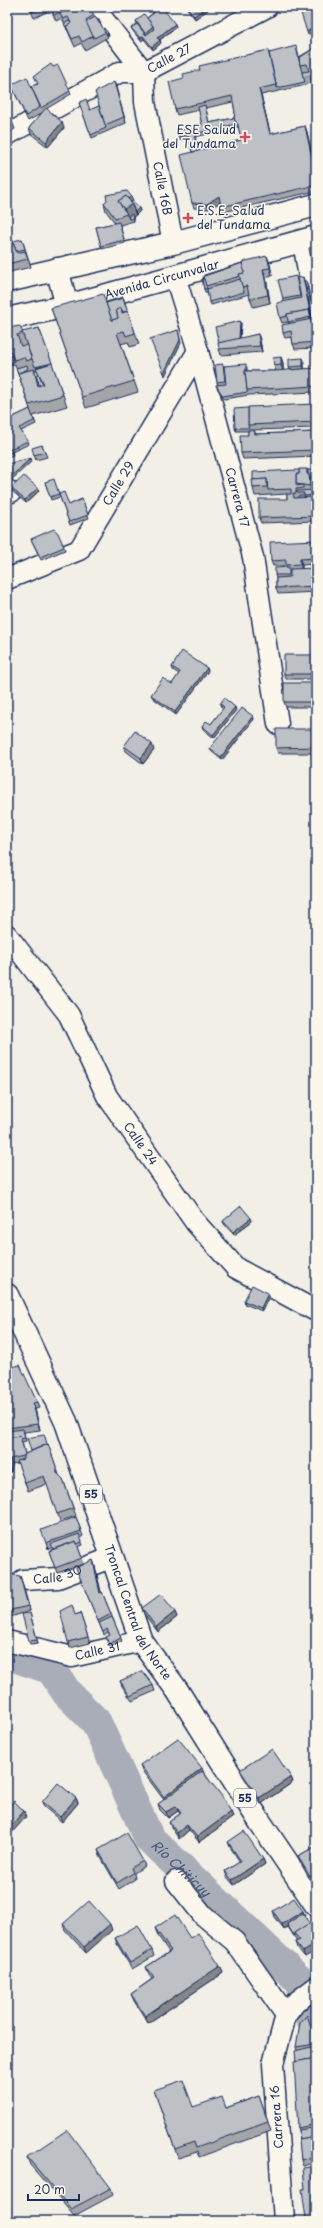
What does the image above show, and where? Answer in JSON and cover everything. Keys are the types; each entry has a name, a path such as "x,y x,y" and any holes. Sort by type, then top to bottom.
{"main road":[{"path":"7,281 173,243 316,205"},
{"name":"Avenida Circunvalar","path":"7,319 67,306 309,239"},
{"path":"57,269 67,306"},
{"name":"Troncal Central del Norte","path":"7,1295 66,1422 141,1641 177,1690 260,1822 316,1905"}],"street":[{"path":"94,7 144,72"},
{"name":"Calle 27","path":"7,135 120,72 144,72 258,9"},
{"name":"Calle 16B","path":"144,72 145,102 173,243"},
{"path":"309,239 316,320"},
{"name":"Carrera 17","path":"175,276 198,351 253,557 278,724"},
{"name":"Calle 29","path":"7,579 79,550 198,351"},
{"name":"Calle 24","path":"7,936 69,1015 107,1096 195,1222 236,1268 316,1311"},
{"name":"Calle 30","path":"23,1580 58,1578 112,1558"},
{"name":"Calle 31","path":"7,1641 72,1657 141,1641"},
{"path":"176,1881 203,1915 235,1942 291,2009 316,1987"},
{"name":"Carrera 16","path":"284,2221 273,2064 291,2009"}],"building":[{"path":"29,7 43,7 32,12"},
{"path":"50,7 69,7 69,8 54,15"},
{"path":"72,7 89,7 94,15 86,20 93,36 82,42 79,36 72,39 66,26 71,23 68,17 63,19 60,14"},
{"path":"155,7 162,7 175,24 157,38 160,40 152,47 143,36 140,38 131,28 137,24 146,35 154,29 147,18 154,13 152,10"},
{"path":"187,7 207,7 194,16"},
{"path":"299,7 314,7 316,13 316,25 307,32"},
{"path":"144,14 153,26 145,33 136,21"},
{"path":"95,17 106,32 94,38 86,22"},
{"path":"69,21 71,24 66,26 68,31 64,24"},
{"path":"104,28 108,33 107,35 103,29"},
{"path":"296,46 305,82 277,88 269,53"},
{"path":"316,47 316,84 313,85 310,75 303,77 302,72 309,71 307,64 300,65 299,58"},
{"path":"268,50 276,85 259,89 270,134 305,126 316,176 316,185 221,207 219,196 207,204 192,203 181,155 241,140 238,125 234,119 235,112 232,96 175,109 169,82 184,78 183,74 200,70 199,66"},
{"path":"51,64 53,67 58,65 70,91 41,108 31,86 38,84 34,76"},
{"path":"27,77 40,107 26,116 11,85"},
{"path":"114,82 124,117 105,125 95,92"},
{"path":"86,99 90,110 99,106 106,128 91,135 79,103"},
{"path":"205,105 209,123 234,118 236,124 194,134 198,151 192,152 188,135 179,137 177,131 202,125 198,107"},
{"path":"46,108 62,122 46,142 29,128"},
{"path":"7,109 12,120 7,122"},
{"path":"127,191 131,196 128,199 126,196 118,201 127,214 115,218 104,203 107,200 106,195"},
{"path":"126,196 132,204 124,209 118,201"},
{"path":"133,201 139,208 135,212 131,202"},
{"path":"132,214 133,218 129,219 128,216"},
{"path":"119,222 124,240 101,246 96,227"},
{"path":"22,239 25,249 16,251 13,241"},
{"path":"13,243 17,253 25,251 28,259 7,264 7,244"},
{"path":"316,247 316,278 315,279 309,248"},
{"path":"267,256 270,268 263,269 268,295 250,299 247,286 242,287 239,274 244,273 242,262"},
{"path":"242,263 244,273 239,274 240,276 206,286 203,276"},
{"path":"242,263 204,276 204,275"},
{"path":"296,276 300,296 283,299 278,280"},
{"path":"303,277 310,312 309,310 287,314 287,316 280,318 277,303 301,298 297,278"},
{"path":"202,279 204,279 207,289 204,289"},
{"path":"240,279 244,292 209,302 207,289"},
{"path":"304,281 306,281 308,288 306,288"},
{"path":"306,290 308,290 310,298 308,298"},
{"path":"103,294 112,320 118,318 116,310 121,308 122,313 128,311 135,333 126,336 124,331 117,333 134,381 82,397 51,308"},
{"path":"123,297 124,300 123,298 106,303"},
{"path":"123,298 128,311 123,312 121,308 116,310 118,318 112,320 106,303"},
{"path":"309,310 311,317 288,322 287,314"},
{"path":"312,319 316,342 293,344 291,331 283,333 282,325"},
{"path":"240,321 239,339 219,343 215,327"},
{"path":"20,326 23,333 17,335 21,346 27,345 32,359 26,361 24,357 14,360 7,341 7,328"},
{"path":"39,328 52,363 35,367 22,332"},
{"path":"178,330 180,340 164,373 150,339"},
{"path":"258,334 260,346 219,349 218,343"},
{"path":"7,341 14,362 7,364"},
{"path":"281,357 281,365 274,366 273,358"},
{"path":"303,358 303,366 289,367 289,359"},
{"path":"52,363 63,395 29,405 18,373 34,369 38,386 44,384 36,368"},
{"path":"223,364 225,381 217,382 215,365"},
{"path":"246,364 245,371 248,392 223,396 216,385 226,384 224,366"},
{"path":"27,365 28,369 18,373 16,368"},
{"path":"316,368 316,386 247,390 245,371 274,371"},
{"path":"316,404 316,422 248,425 248,407"},
{"path":"248,408 249,428 235,428 234,409"},
{"path":"30,409 34,421 19,428 28,441 10,449 12,452 7,454 7,420"},
{"path":"248,430 254,430 254,434 316,432 316,450 241,453 240,435 248,435"},
{"path":"42,445 45,452 34,455 32,448"},
{"path":"31,458 7,480 7,464"},
{"path":"299,469 307,469 310,486 296,484 296,474 299,474"},
{"path":"299,470 299,474 296,474 296,484 297,486 303,485 303,488 296,489 296,493 293,493 294,498 316,497 316,516 259,518 259,499 287,499 287,494 291,494 291,489 268,490 267,479 253,480 253,472"},
{"path":"308,470 316,470 316,488 312,488 312,482 308,474"},
{"path":"24,476 38,488 25,500 11,488"},
{"path":"54,479 59,494 50,497 45,482"},
{"path":"267,479 267,487 253,488 252,480"},
{"path":"316,490 316,495 304,496 304,493 297,493 297,491"},
{"path":"64,492 69,505 82,499 88,515 69,522 59,494"},
{"path":"54,529 58,533 64,547 40,557 31,539"},
{"path":"316,540 316,558 300,559 300,564 286,565 286,560 271,561 270,542"},
{"path":"289,567 289,575 275,575 275,568"},
{"path":"316,568 316,586 276,588 276,578 290,577 290,569"},
{"path":"182,651 207,668 175,712 151,695 163,678 172,684 180,672 172,667"},
{"path":"284,655 316,655 316,674 284,674"},
{"path":"284,683 316,683 316,702 284,702"},
{"path":"224,698 235,707 213,735 202,726 206,721 211,724 224,707 220,704"},
{"path":"242,708 253,716 221,757 210,748"},
{"path":"276,729 316,729 316,747 276,748"},
{"path":"135,731 152,744 141,758 124,746"},
{"path":"241,1206 251,1218 233,1232 223,1221"},
{"path":"252,1285 268,1293 261,1308 244,1301"},
{"path":"20,1365 37,1402 33,1403 38,1424 7,1428 7,1368"},
{"path":"23,1429 25,1438 21,1439 20,1436 7,1438 7,1431"},
{"path":"44,1435 47,1444 31,1451 27,1438"},
{"path":"20,1436 25,1454 24,1456 10,1459 9,1466 7,1467 7,1438"},
{"path":"48,1444 58,1472 56,1472 63,1479 73,1508 57,1514 44,1476 25,1483 17,1461 23,1459 25,1454"},
{"path":"76,1517 81,1531 46,1543 41,1530"},
{"path":"79,1534 82,1542 77,1544 76,1541 53,1549 51,1544"},
{"path":"76,1541 82,1558 55,1568 49,1551"},
{"path":"93,1560 100,1593 102,1592 111,1614 98,1621 76,1568"},
{"path":"8,1574 20,1576 28,1606 7,1611"},
{"path":"161,1594 175,1612 156,1627 142,1608"},
{"path":"72,1605 75,1615 80,1613 88,1637 68,1642 60,1611"},
{"path":"30,1613 37,1640 29,1641 22,1614"},
{"path":"112,1617 121,1638 109,1644 106,1637 110,1635 107,1629 103,1632 99,1623"},
{"path":"142,1671 153,1685 130,1696 120,1681"},
{"path":"178,1738 202,1768 164,1797 140,1765"},
{"path":"272,1749 291,1777 259,1798 240,1770"},
{"path":"202,1771 221,1795 231,1812 197,1837 187,1825 177,1833 169,1822 181,1813 176,1806 166,1812 158,1804"},
{"path":"58,1783 76,1798 60,1817 42,1802"},
{"path":"14,1801 24,1811 7,1830 7,1809"},
{"path":"244,1831 263,1859 232,1880 225,1871 241,1861 228,1842"},
{"path":"127,1833 143,1861 131,1868 133,1873 117,1883 98,1850"},
{"path":"316,1846 316,1874 310,1877 298,1856"},
{"path":"294,1898 303,1911 282,1924 273,1911"},
{"path":"89,1901 110,1924 84,1947 63,1924"},
{"path":"303,1913 310,1923 294,1933 294,1936 287,1924"},
{"path":"175,1915 190,1938 198,1933 220,1966 145,2016 131,1994 154,1978 146,1967 171,1951 155,1928"},
{"path":"311,1922 316,1930 316,1944 303,1952 295,1942 300,1940 294,1933"},
{"path":"138,1925 152,1950 130,1963 115,1938"},
{"path":"307,2015 316,2044 296,2047 300,2023"},
{"path":"311,2047 315,2058 296,2062 295,2051"},
{"path":"316,2058 316,2124 298,2128 294,2062"},
{"path":"183,2080 193,2107 222,2097 226,2108 259,2096 268,2122 196,2148 194,2142 175,2149 154,2090"},
{"path":"316,2127 316,2137 300,2140 299,2130"},
{"path":"67,2130 111,2188 71,2209 27,2157"},
{"path":"316,2137 316,2156 301,2160 299,2140"},
{"path":"316,2166 316,2217 306,2219 302,2189 305,2189 303,2168"},
{"path":"276,2217 276,2221 245,2221"}],"waterway":[{"name":"Río Chiticuy","path":"7,1654 51,1669 67,1693 96,1722 149,1838 299,1980 316,2031"}],"place":[{"name":"ESE Salud del Tundama","path":"245,137"},
{"name":"E.S.E. Salud del Tundama","path":"188,218"}]}
